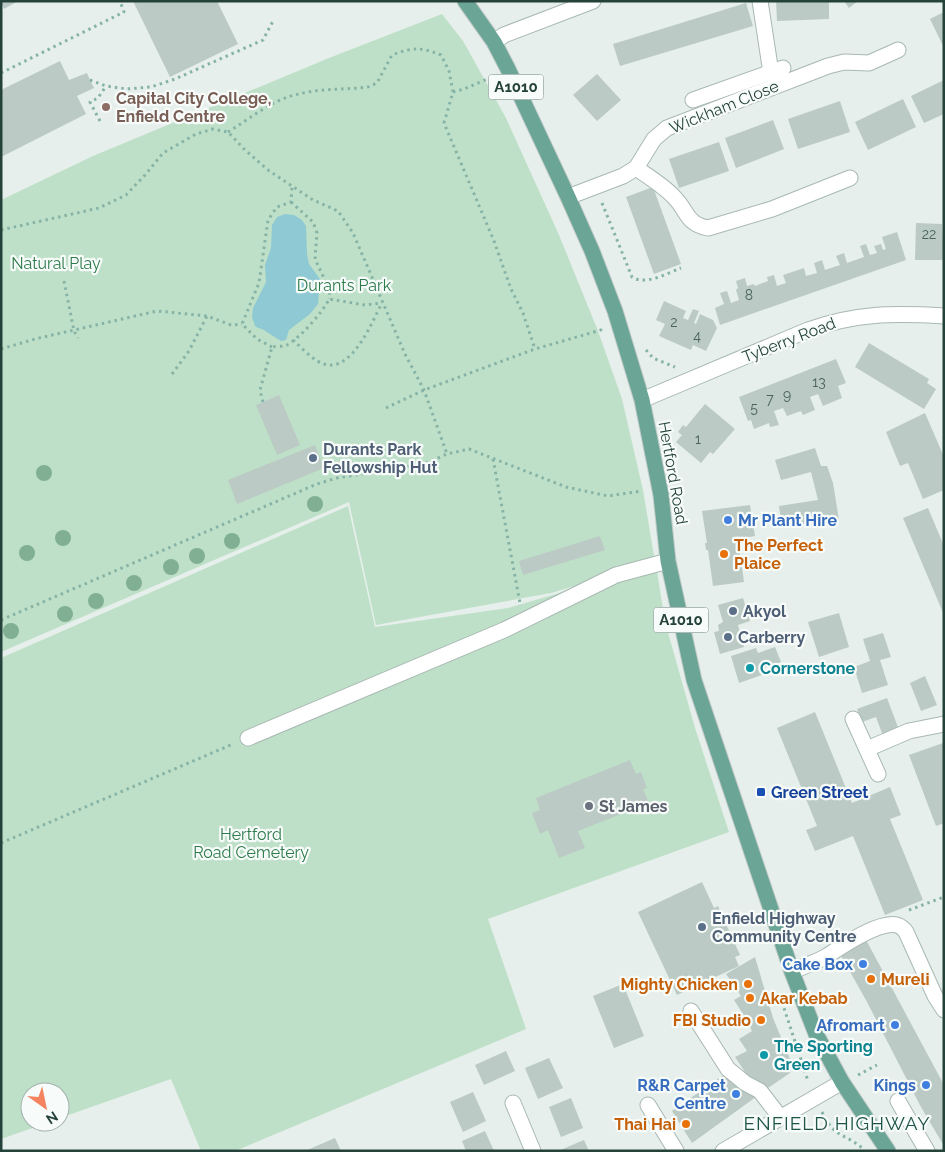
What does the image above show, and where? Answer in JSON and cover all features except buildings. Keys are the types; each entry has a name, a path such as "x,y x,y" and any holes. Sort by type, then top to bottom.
{"main road":[{"name":"Hertford Road","path":"465,1 494,42 508,69 568,197 608,290 642,400 659,484 668,561 694,680 792,972 822,1047 842,1082 888,1151"}],"street":[{"path":"494,42 504,35 593,1"},
{"path":"694,100 777,70 760,1"},
{"name":"Wickham Close","path":"636,168 654,139 667,128 828,66 844,62 869,63 898,50"},
{"path":"568,197 623,176 636,168 676,198 690,221 701,227 708,228 772,209 850,178"},
{"name":"Tyberry Road","path":"642,400 832,321 874,314 944,316"},
{"path":"248,738 524,620 616,575 668,561"},
{"path":"852,719 878,774"},
{"path":"867,749 909,731 944,724"},
{"path":"792,972 826,956 870,931 887,925 896,925 906,932 935,996 944,1010"},
{"path":"691,1011 728,1069 745,1083 760,1091 780,1117"},
{"path":"723,1151 842,1082"},
{"path":"898,1101 927,1151"},
{"path":"513,1102 533,1151"},
{"path":"648,1105 676,1151"}],"path":[{"path":"1,73 124,12 120,1"},
{"path":"90,80 106,86 126,89 151,87 175,79 263,40 273,21"},
{"path":"228,132 265,108 298,94 368,87 377,83 392,55 410,48 428,50 441,55 449,70 453,92 444,123 494,241 535,349"},
{"path":"453,92 486,81 508,69"},
{"path":"100,121 90,102 98,98 106,86"},
{"path":"1,230 100,208 126,195 145,176 163,153 196,134 214,129 228,132 268,170 312,200 338,211 353,233 405,354 424,390 447,454"},
{"path":"291,202 292,186"},
{"path":"595,186 632,277 638,280 647,280 681,268"},
{"path":"242,324 257,339 272,347 286,346 325,308 329,299 330,291 315,259 318,233 313,222 291,202"},
{"path":"242,324 259,283 259,271 265,246 268,220 277,207 291,202"},
{"path":"64,281 74,330 78,338"},
{"path":"329,299 365,305 382,303"},
{"path":"293,340 311,357 325,365 341,363 355,351 382,303"},
{"path":"1,349 35,338 157,311 208,316 231,325 242,324"},
{"path":"172,374 189,351 208,316"},
{"path":"386,408 424,390 535,349 598,331"},
{"path":"644,342 645,349 654,358 680,368"},
{"path":"263,402 260,390 272,347"},
{"path":"1,620 317,484 338,478 424,464 447,454 469,449 566,486 608,496 643,490 659,484"},
{"path":"493,458 516,588 524,620"},
{"path":"1,843 248,738"},
{"path":"860,1074 877,1065"},
{"path":"803,1067 808,1082"},
{"path":"824,1116 834,1132 864,1149"}],"green space":[{"name":"Durants Park","path":"442,14 463,41 506,118 559,235 598,331 622,399 643,490 655,562 551,593 376,625 349,502 1,652 1,200 93,156 329,58"},
{"name":"Hertford Road Cemetery","path":"348,506 375,627 508,608 656,565 665,622 695,728 729,832 488,919 526,1029 235,1151 201,1151 171,1079 70,1114 70,1082 20,1082 21,1132 1,1139 1,658"}],"water":[{"path":"285,214 294,215 302,220 306,226 309,264 320,279 318,304 310,314 289,330 286,340 281,341 255,326 252,317 253,308 266,282 265,265 271,248 272,225 277,217"}],"place":[{"name":"Capital City College, Enfield Centre","path":"106,107"},
{"name":"Durants Park Fellowship Hut","path":"313,458"},
{"name":"Mr Plant Hire","path":"728,520"},
{"name":"The Perfect Plaice","path":"724,554"},
{"name":"Akyol","path":"733,611"},
{"name":"Carberry","path":"728,637"},
{"name":"Cornerstone","path":"750,668"},
{"name":"Green Street","path":"761,792"},
{"name":"St James","path":"589,806"},
{"name":"Enfield Highway Community Centre","path":"702,927"},
{"name":"Cake Box","path":"863,964"},
{"name":"Mureli","path":"871,979"},
{"name":"Mighty Chicken","path":"748,984"},
{"name":"Akar Kebab","path":"750,998"},
{"name":"FBI Studio","path":"761,1020"},
{"name":"Afromart","path":"895,1025"},
{"name":"The Sporting Green","path":"764,1055"},
{"name":"Kings","path":"926,1085"},
{"name":"R&R Carpet Centre","path":"736,1094"},
{"name":"Thai Hai","path":"686,1124"}],"district":[{"name":"ENFIELD HIGHWAY","path":"837,1123"}],"park label":[{"name":"Natural Play","path":"56,263"}]}
